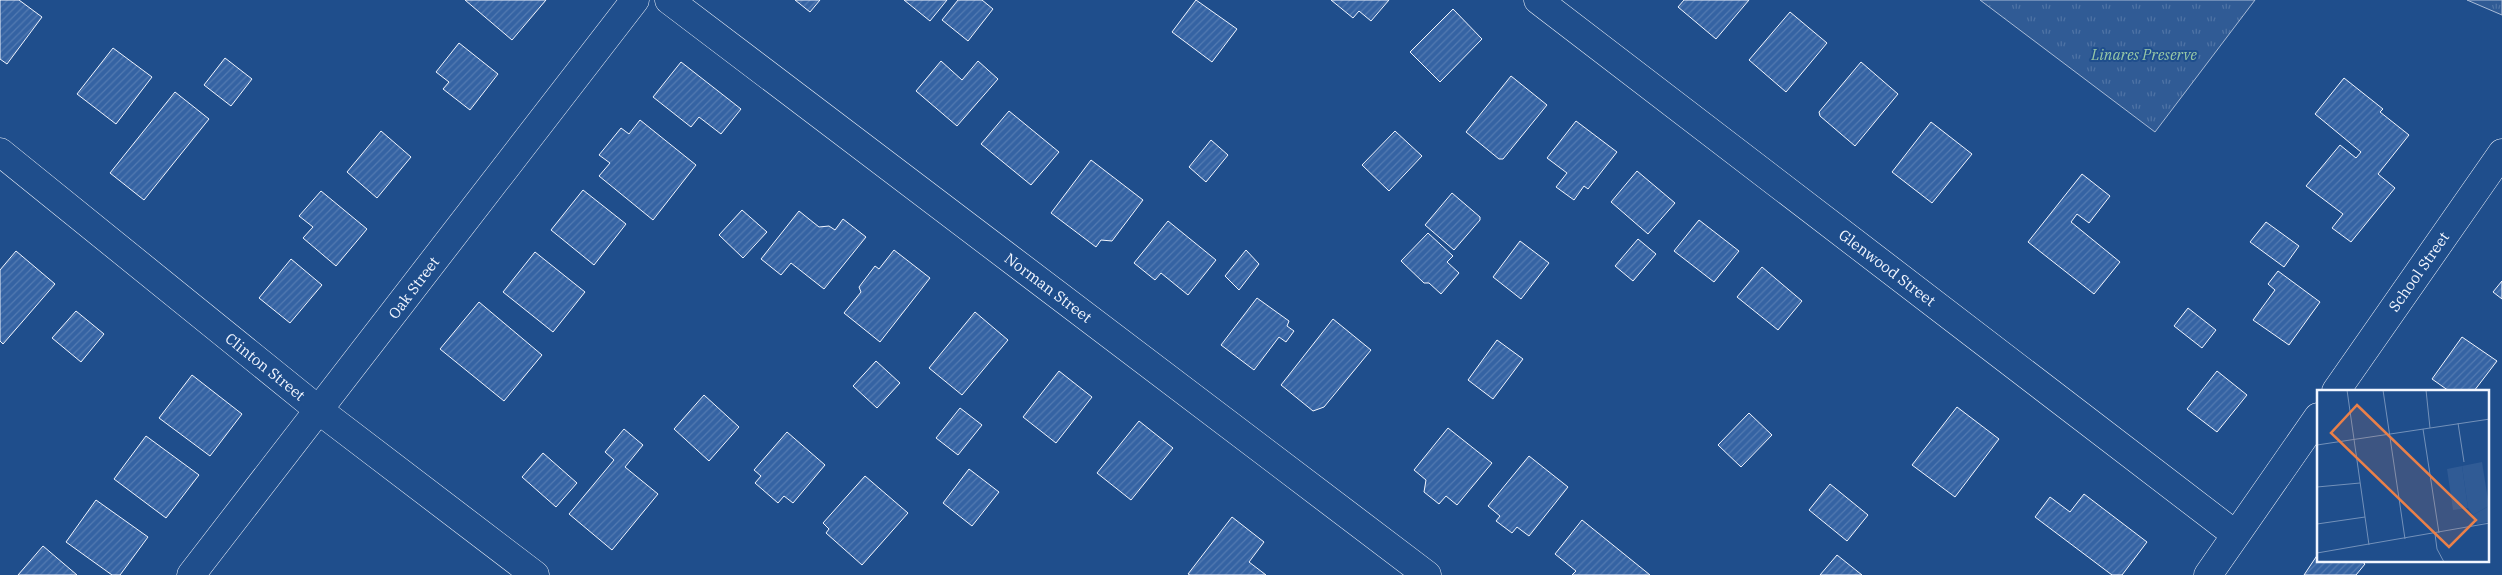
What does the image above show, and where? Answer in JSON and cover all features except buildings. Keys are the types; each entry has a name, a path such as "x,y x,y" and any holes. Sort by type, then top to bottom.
{"street":[{"name":"Oak Street","path":"191,575 320,411 635,0"},
{"name":"Norman Street","path":"669,0 1427,575"},
{"name":"Glenwood Street","path":"1538,0 2236,535"},
{"name":"Clinton Street","path":"0,152 320,411 535,575"},
{"name":"School Street","path":"2337,390 2502,154"},
{"path":"2208,575 2317,418"}],"green space":[{"name":"Linares Preserve","path":"1980,0 2255,0 2155,132"},
{"path":"2467,0 2502,0 2502,15"}]}
